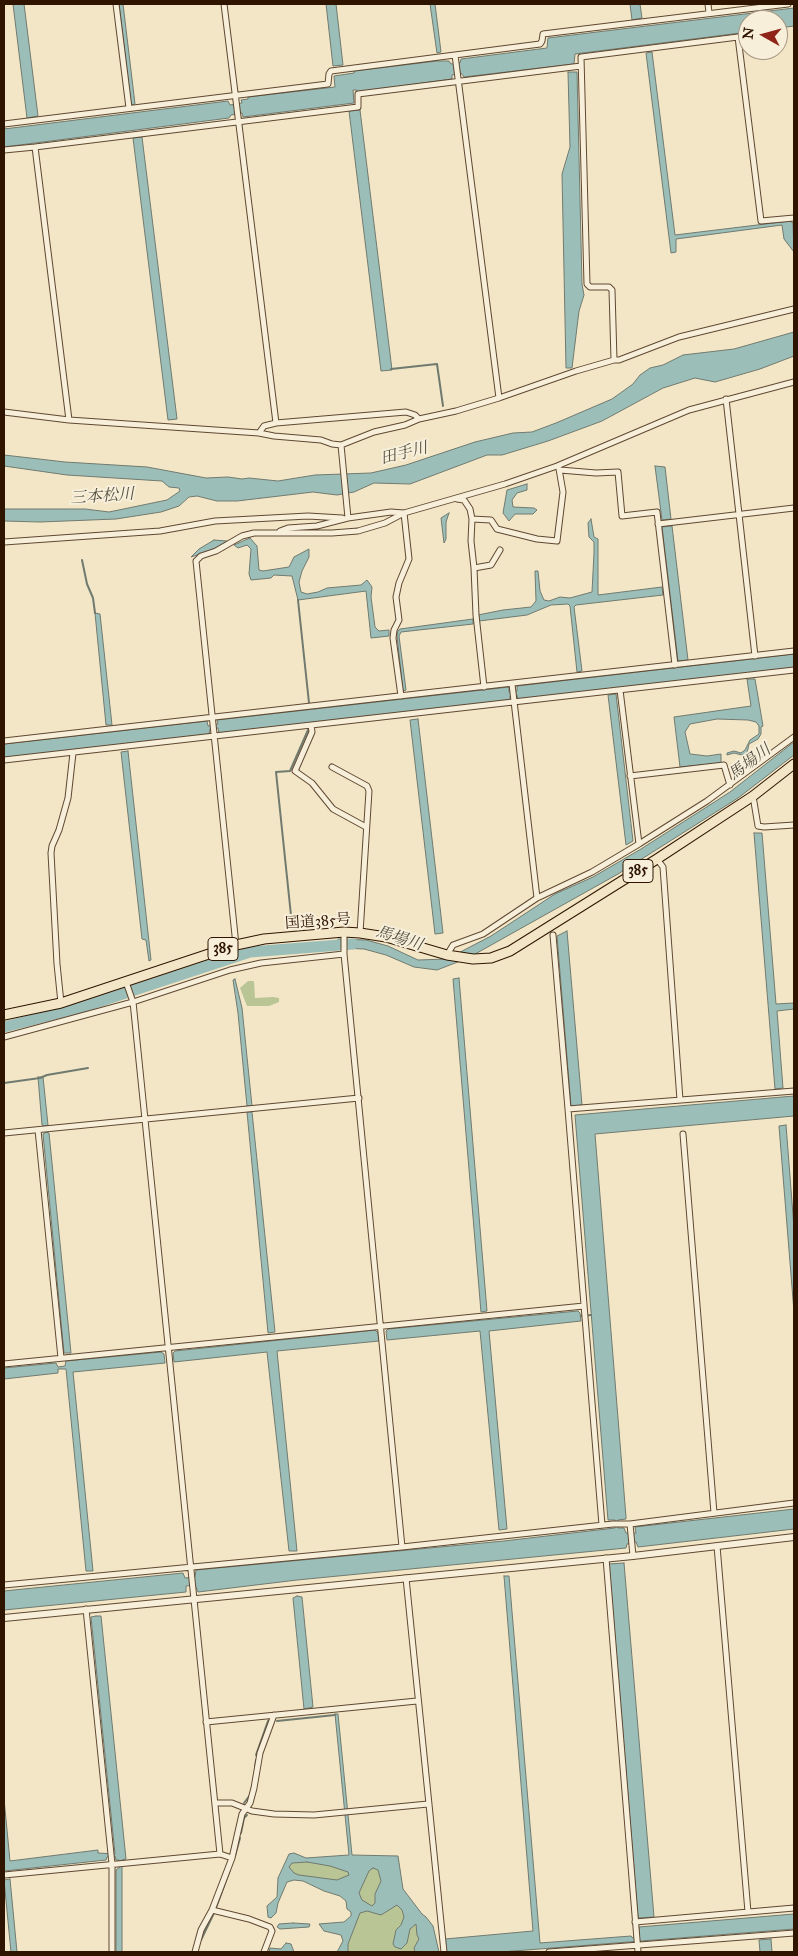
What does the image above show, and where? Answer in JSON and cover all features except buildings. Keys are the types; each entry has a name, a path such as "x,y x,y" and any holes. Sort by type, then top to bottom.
{"highway":[{"name":"国道385号","path":"4,1015 127,984 236,945 264,939 360,933 386,937 447,955 473,960 491,958 510,951 657,859 754,796 794,764"}],"street":[{"path":"116,4 128,108"},
{"path":"224,4 276,423"},
{"path":"708,4 710,13"},
{"path":"4,124 328,84 331,71 540,44 543,34 788,4"},
{"path":"614,360 612,290 609,287 590,287 587,284 581,57 738,37 761,221 794,218"},
{"path":"455,55 499,398"},
{"path":"4,150 358,107 358,94 581,66"},
{"path":"35,147 69,420"},
{"path":"4,412 69,420 259,433 321,440 341,445 374,432 456,411 619,360 679,337 794,308"},
{"path":"236,945 196,561 200,556 216,551 242,536 254,534 358,531 385,523 404,513 559,468 661,421 690,410 794,382"},
{"path":"726,399 755,656"},
{"path":"259,433 264,426 276,423 406,412 415,414 419,419"},
{"path":"341,445 348,515"},
{"path":"472,519 491,520 496,529 537,539 557,541 563,492 559,468"},
{"path":"559,468 596,474 618,472 622,516 657,512 675,665"},
{"path":"454,498 464,500 470,509 472,519 471,541 476,615 484,687"},
{"path":"658,524 794,508"},
{"path":"4,542 160,531 215,521 391,512 404,513"},
{"path":"401,696 393,638 394,630 399,620 396,597 399,582 409,559 404,513"},
{"path":"274,533 288,528 317,526 348,515"},
{"path":"474,568 491,565 500,550"},
{"path":"4,740 484,687 513,687 794,651"},
{"path":"4,760 794,670"},
{"path":"513,687 537,898"},
{"path":"620,690 639,844"},
{"path":"312,725 312,732 295,771 312,783 333,809 366,828"},
{"path":"447,955 453,945 483,934 537,898 592,872 639,844 730,786 794,737"},
{"path":"61,1002 51,853 68,798 73,752"},
{"path":"630,776 724,766 730,786"},
{"path":"332,768 367,786 369,791 360,933"},
{"path":"754,796 758,826 794,825"},
{"path":"657,859 663,867 680,1100"},
{"path":"344,934 344,953 402,1547"},
{"path":"553,935 602,1525"},
{"path":"4,1037 133,1001 230,970 260,963 344,953"},
{"path":"127,984 133,1001 220,1854"},
{"path":"568,1110 794,1091"},
{"path":"4,1133 359,1098"},
{"path":"38,1130 61,1358"},
{"path":"683,1134 714,1513"},
{"path":"4,1364 584,1306"},
{"path":"4,1585 402,1547 602,1525 630,1524 794,1503"},
{"path":"630,1524 633,1556"},
{"path":"4,1618 633,1556 794,1537"},
{"path":"717,1546 748,1912"},
{"path":"606,1558 638,1952"},
{"path":"406,1578 417,1702 444,1952"},
{"path":"86,1609 111,1858 112,1952"},
{"path":"206,1722 417,1702"},
{"path":"195,1952 201,1930 212,1910 232,1858 242,1814 250,1803 260,1753 274,1715"},
{"path":"215,1803 232,1803 252,1811 274,1814 346,1812 428,1804"},
{"path":"4,1875 111,1858 220,1854 232,1858"},
{"path":"635,1922 794,1908"},
{"path":"212,1910 249,1919 270,1927 272,1931 264,1952"},
{"path":"549,1952 637,1941 794,1933"}],"green space":[{"path":"248,981 254,981 255,998 279,998 279,1002 269,1006 247,1006 240,988"},
{"path":"291,1859 392,1861 393,1890 426,1928 430,1952 343,1952 357,1909 350,1889 284,1876"}],"water":[{"path":"13,4 24,4 38,116 27,118"},
{"path":"119,4 123,4 135,104 131,105"},
{"path":"326,4 336,4 343,65 333,66"},
{"path":"430,4 435,4 441,52 437,53"},
{"path":"630,4 640,4 642,18 632,20"},
{"path":"794,8 794,26 788,27 788,10 778,10"},
{"path":"738,15 738,33 575,54 574,64 464,77 461,73 452,75 452,79 358,92 353,90 354,103 243,117 242,113 231,115 229,118 4,147 4,129 228,101 230,105 242,103 241,100 248,99 248,97 335,87 334,76 354,73 354,71 437,61 449,61 451,64 460,63 461,59 547,48 548,38"},
{"path":"652,52 675,235 790,221 793,223 794,252 784,239 782,225 676,239 676,252 671,253 646,53"},
{"path":"568,72 577,72 582,284 584,295 579,311 572,368 566,368 562,174 570,147"},
{"path":"360,110 392,370 381,371 349,111"},
{"path":"142,137 177,419 168,420 133,138"},
{"path":"794,332 794,356 760,369 715,382 695,378 663,388 602,421 548,441 502,455 487,455 410,484 374,483 354,492 337,495 313,492 237,501 217,501 197,496 189,497 179,506 161,512 116,519 40,522 4,521 4,509 85,509 109,512 167,500 180,491 179,488 169,487 162,481 67,475 4,466 4,455 65,462 147,467 206,478 228,477 278,481 315,475 371,473 406,465 475,442 513,433 532,432 556,423 612,399 633,384 640,375 650,368 663,365 683,355 734,349"},
{"path":"655,466 665,467 671,519 662,520"},
{"path":"527,484 527,490 517,493 512,500 513,507 534,508 537,510 533,514 515,514 509,521 503,513 507,490"},
{"path":"449,513 446,522 446,539 444,543 441,518"},
{"path":"591,519 594,537 598,539 598,595 662,587 663,595 576,605 574,607 582,671 577,672 570,606 568,604 551,605 527,615 479,621 478,615 531,607 536,601 535,571 538,571 540,591 544,600 549,601 560,597 570,598 592,592 594,542 589,537 588,523"},
{"path":"672,526 688,660 678,661 662,527"},
{"path":"250,538 257,546 259,570 263,571 289,567 294,557 309,549 309,557 299,582 301,592 307,594 327,588 361,585 367,580 372,587 371,597 375,627 379,631 389,630 389,636 371,638 366,591 298,600 292,576 274,575 271,578 251,580 249,574 251,549 247,545 238,548 234,545"},
{"path":"214,540 227,541 212,550 191,557 199,549"},
{"path":"95,613 100,614 112,725 106,725"},
{"path":"473,619 473,624 401,632 399,636 406,690 403,691 398,631 400,629"},
{"path":"794,654 794,668 518,700 517,695 510,696 510,701 219,733 218,728 210,729 209,734 4,758 4,744 207,721 208,726 218,724 217,720 509,687 509,692 517,691 517,686"},
{"path":"747,679 755,679 763,726 761,727 761,734 758,739 749,744 747,753 727,755 727,753 734,751 741,753 745,750 750,740 759,734 759,726 756,722 717,719 690,724 685,732 690,754 707,756 721,754 721,763 680,767 674,717 751,706"},
{"path":"616,694 633,841 626,845 608,695"},
{"path":"418,719 443,933 435,934 410,720"},
{"path":"794,742 794,755 738,798 618,874 468,958 437,970 414,967 386,955 364,949 338,948 338,939 366,940 388,946 418,960 447,959 491,936 555,894 593,877 641,849 730,792"},
{"path":"128,751 151,960 149,961 146,940 142,939 121,752"},
{"path":"754,833 762,833 776,1004 794,1003 794,1009 777,1011 783,1088 775,1089"},
{"path":"567,931 582,1105 571,1106 557,936"},
{"path":"459,978 487,1311 481,1312 453,979"},
{"path":"235,979 242,1008 252,1106 247,1106 233,980"},
{"path":"38,1077 43,1077 48,1125 45,1126 42,1125"},
{"path":"794,1096 794,1116 595,1134 626,1517 626,1519 618,1520 618,1528 624,1528 626,1533 636,1533 635,1527 794,1509 794,1529 638,1547 636,1542 627,1544 626,1548 297,1580 198,1592 195,1585 186,1586 186,1592 4,1610 4,1591 183,1573 185,1578 195,1577 196,1570 504,1541 615,1528 615,1520 608,1520 575,1115"},
{"path":"247,1112 252,1112 275,1332 268,1333"},
{"path":"786,1125 794,1228 794,1312 779,1126"},
{"path":"49,1133 71,1353 64,1353 43,1134"},
{"path":"578,1311 581,1321 489,1331 507,1529 499,1530 480,1331 387,1340 386,1331 388,1329"},
{"path":"375,1330 378,1333 379,1341 277,1351 297,1551 289,1551 267,1352 174,1362 173,1353 175,1351"},
{"path":"161,1352 164,1354 165,1363 73,1372 93,1571 86,1571 66,1369 58,1369 58,1373 4,1379 4,1368 56,1363 58,1367 65,1366 66,1361"},
{"path":"624,1563 654,1917 638,1918 609,1564"},
{"path":"504,1576 509,1576 540,1943 631,1936 633,1938 639,1937 639,1927 794,1914 794,1929 501,1952 446,1952 445,1939 533,1931"},
{"path":"297,1596 302,1597 313,1707 304,1709 293,1598"},
{"path":"101,1616 126,1859 122,1860 122,1952 116,1952 116,1870 120,1867 119,1860 116,1860 115,1856 107,1857 106,1860 4,1871 4,1799 10,1861 98,1850 98,1853 115,1854 91,1617"},
{"path":"335,1714 338,1714 352,1855 398,1856 403,1889 433,1926 439,1952 415,1952 414,1948 419,1939 416,1924 410,1929 407,1943 401,1949 395,1947 393,1944 396,1930 401,1925 404,1917 402,1910 397,1905 381,1915 367,1911 360,1913 348,1944 348,1952 337,1952 343,1941 341,1935 324,1931 319,1924 344,1922 351,1916 351,1912 347,1909 346,1901 340,1896 303,1881 294,1880 287,1882 276,1913 271,1918 268,1917 267,1906 277,1897 278,1878 289,1854 294,1853 306,1858 349,1855","holes":["307,1862 330,1866 348,1872 349,1875 337,1880 299,1875 294,1873 289,1867 292,1863","373,1868 378,1870 381,1881 375,1894 375,1903 372,1906 362,1900 359,1893 369,1871"]},
{"path":"10,1879 17,1952 11,1952 4,1880"},
{"path":"279,1924 310,1924 309,1927 280,1929 277,1927"},
{"path":"771,1939 772,1952 760,1952 759,1940"},
{"path":"286,1943 291,1944 294,1952 269,1952 270,1948 281,1949"}],"waterway":[{"path":"391,369 437,364 443,406"},
{"path":"82,560 87,584 93,598 95,613"},
{"path":"298,600 309,703"},
{"path":"292,925 276,772 290,771 308,730"},
{"name":"馬場川","path":"4,1027 83,1007 250,952 353,944"},
{"path":"4,1083 88,1068"},
{"path":"581,1316 591,1315"},
{"path":"277,1721 335,1715"},
{"path":"256,1755 268,1721"},
{"path":"255,1768 256,1760"},
{"path":"244,1803 250,1795"},
{"path":"241,1833 244,1818 247,1815"},
{"path":"235,1856 240,1838"},
{"path":"216,1908 230,1870"},
{"path":"201,1940 214,1913"}],"water label":[{"name":"田手川","path":"404,454"},
{"name":"三本松川","path":"102,497"}]}
